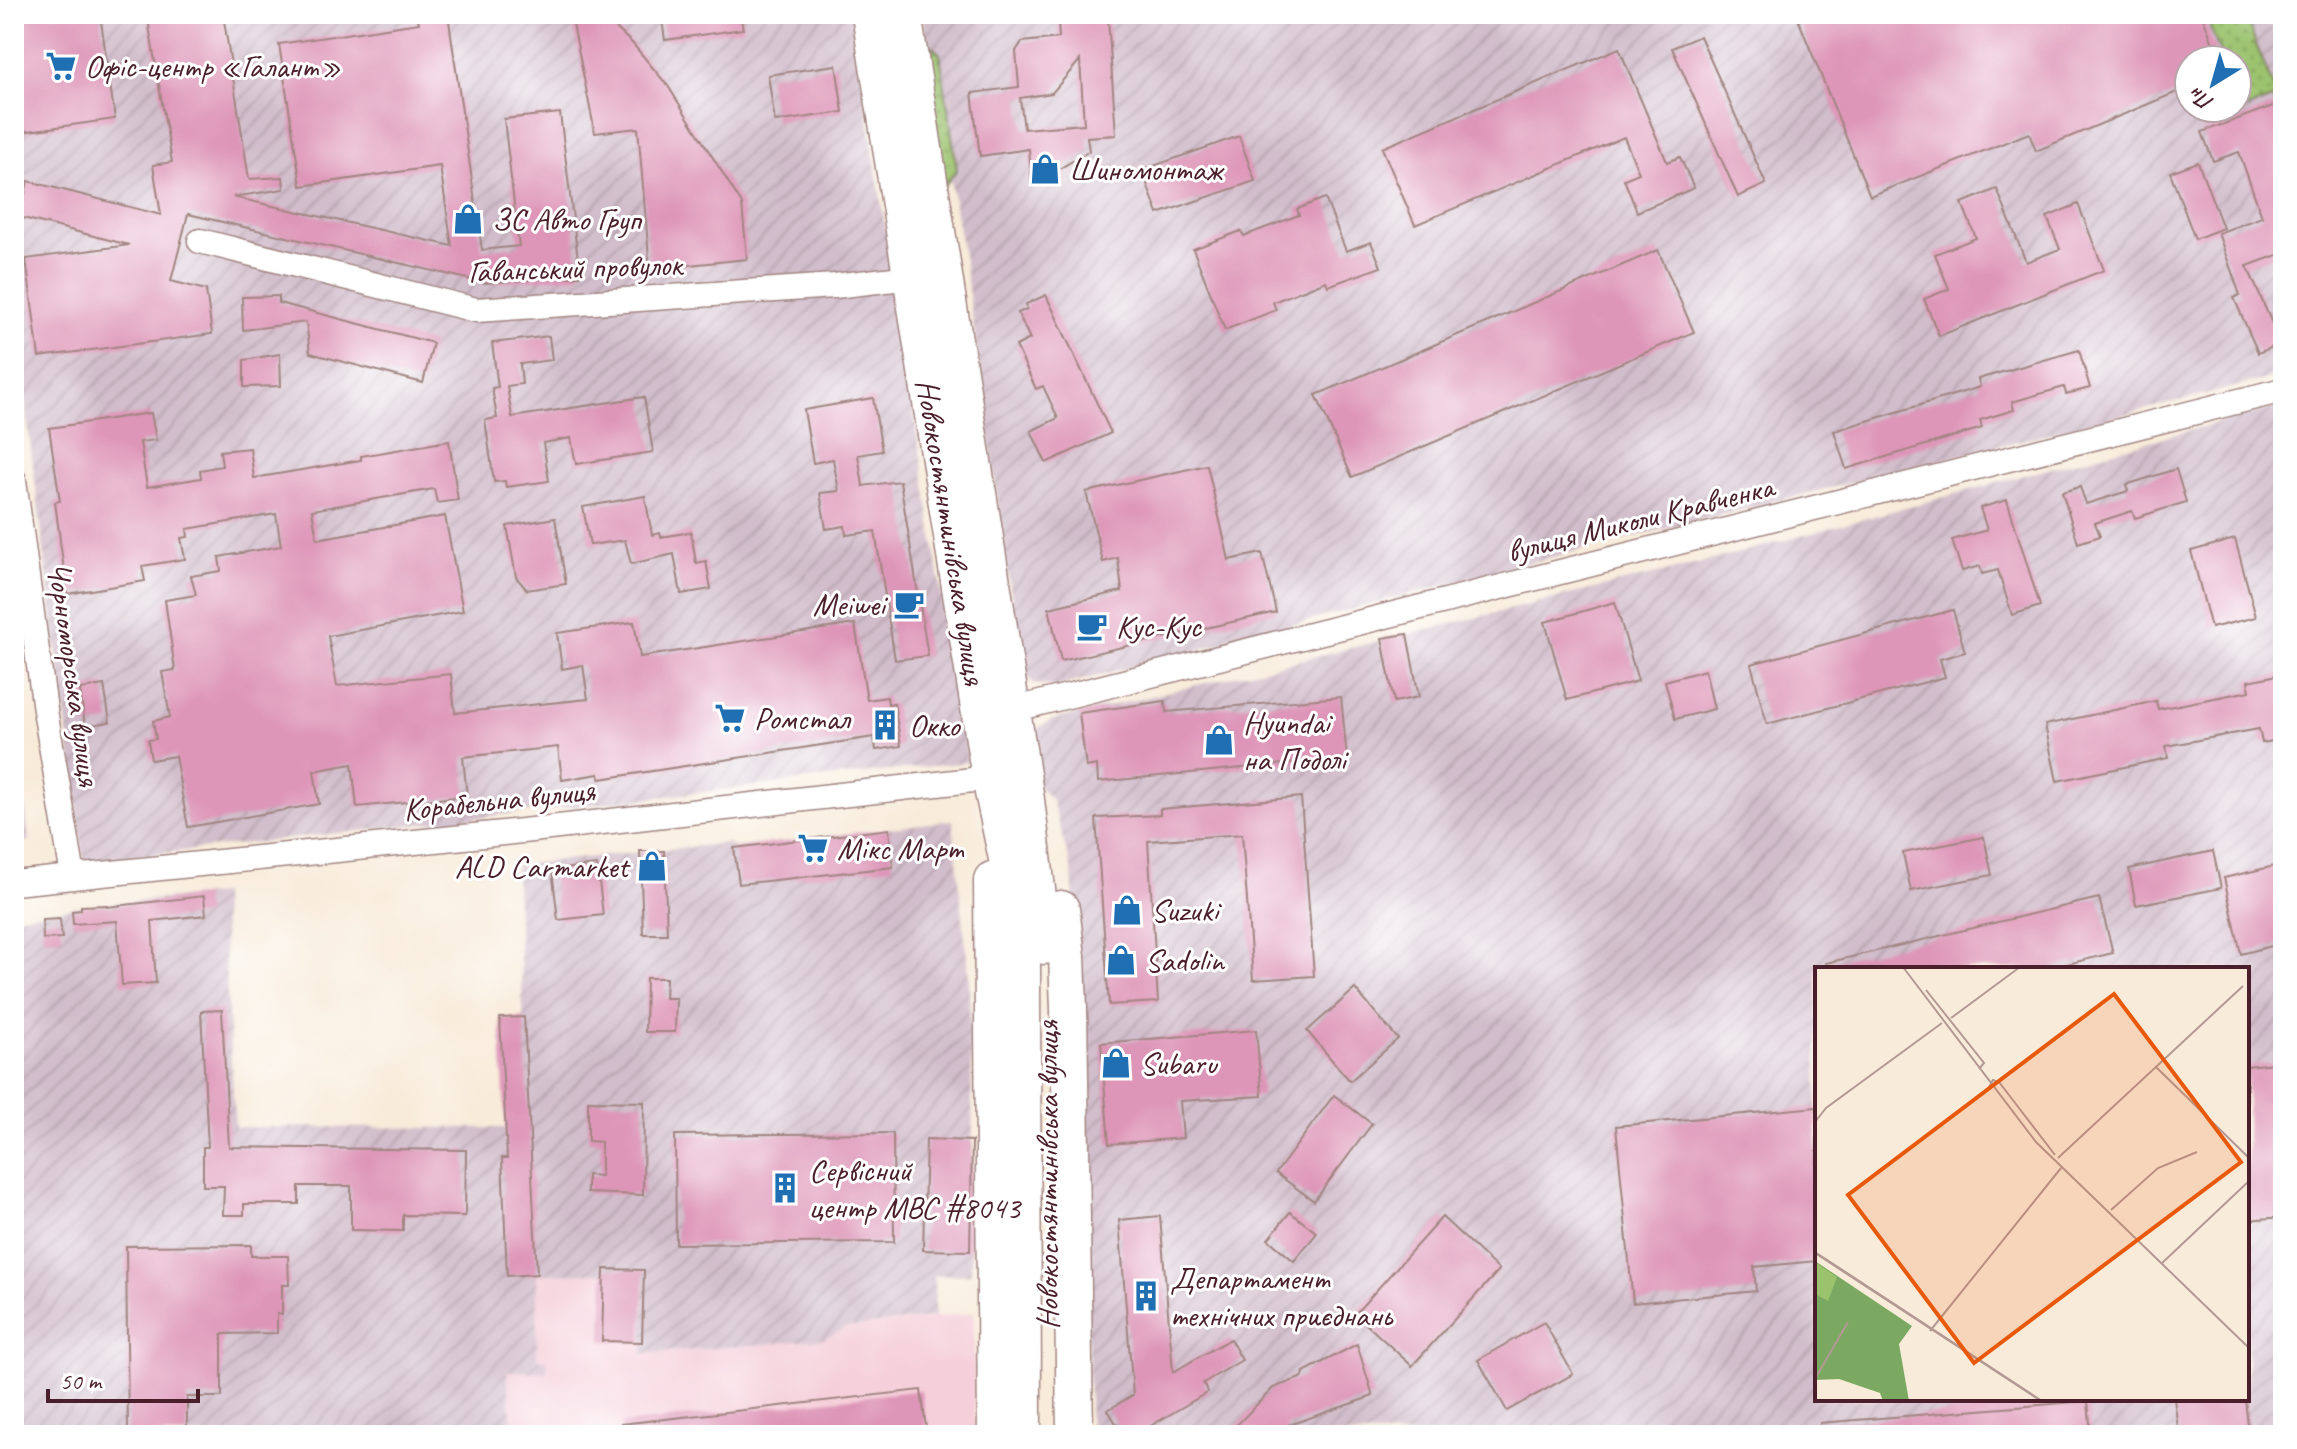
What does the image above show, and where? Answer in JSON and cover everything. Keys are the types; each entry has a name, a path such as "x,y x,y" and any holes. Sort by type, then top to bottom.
{"main road":[{"name":"Новокостянтинівська вулиця","path":"870,14 911,277 1004,796 1045,959 1023,1435"},
{"name":"Новокостянтинівська вулиця","path":"903,14 1012,710 1004,796"},
{"path":"996,1435 991,861 1004,796 1041,826 1054,870 1067,956 1075,1435"},
{"name":"Новокостянтинівська вулиця","path":"1036,1191 1048,1435"}],"street":[{"name":"Гаванський провулок","path":"200,241 476,310 834,286 911,277"},
{"name":"вулиця Миколи Кравченка","path":"1012,710 2283,390"},
{"name":"Чорноморська вулиця","path":"14,480 45,710 73,876"},
{"name":"Корабельна вулиця","path":"14,883 532,830 1004,796"}],"shaded area":[{"path":"14,14 852,14 968,762 84,862 14,317"},
{"path":"922,14 2267,14 2283,56 2283,375 1572,552 1055,687 1035,684 1021,665 964,260"},
{"path":"2283,405 2283,1435 1090,1435 1072,871 1052,800 1040,788 1028,741 1036,729 1052,720 1694,565"},
{"path":"14,711 29,841 14,843"},
{"path":"953,820 969,978 973,1141 971,1274 934,1276 935,1317 845,1328 824,1339 643,1354 644,1270 604,1269 603,1273 537,1274 537,1359 547,1360 547,1372 507,1371 513,1435 14,1435 14,917 81,906 221,894 235,1127 505,1128 507,1158 531,1156 515,865 728,843 734,848"},
{"path":"604,1269 644,1270 643,1354 824,1339 845,1328 974,1313 975,1435 513,1435 506,1371 547,1371 537,1360 537,1274 603,1273"}],"green space":[{"path":"2205,14 2244,14 2277,97 2253,106 2253,44 2217,44"},
{"path":"923,38 940,54 957,170 944,186"}],"building":[{"name":"Офіс-центр «Галант»","path":"14,14 100,14 115,119 14,133"},
{"path":"147,14 223,14 249,179 283,177 284,189 233,197 452,246 440,166 301,186 279,44 419,23 417,14 448,14 482,250 519,246 504,119 560,113 580,276 485,283 188,214 171,281 206,290 212,334 39,357 26,259 129,245 19,217 28,181 161,215 153,165 172,162"},
{"path":"571,14 601,14 633,44 668,86 742,204 747,259 650,269 638,128 595,133"},
{"path":"661,14 740,14 743,29 665,40"},
{"path":"1796,14 2202,14 2213,44 2173,44 2173,94 2036,151 2029,133 1870,196"},
{"path":"1108,18 1116,135 1087,137 1089,151 1032,185 1029,149 980,156 972,93 1019,87 1016,51 1022,42 1059,38 1058,21","holes":["1080,60 1084,124 1024,129 1020,98 1052,93"]},
{"path":"1700,36 1766,184 1738,197 1672,48"},
{"path":"1619,48 1667,162 1680,157 1694,188 1637,212 1624,179 1639,173 1624,137 1415,225 1382,148"},
{"path":"836,65 843,112 775,122 768,75"},
{"path":"2278,104 2283,118 2283,253 2247,266 2281,344 2258,353 2234,298 2240,295 2218,233 2262,217 2239,152 2213,161 2202,132 2224,124 2253,124 2253,113"},
{"path":"1239,136 1255,181 1158,214 1142,170"},
{"path":"2198,162 2223,228 2195,239 2170,172"},
{"path":"1997,189 2026,262 2060,249 2047,217 2078,204 2104,270 1939,336 1924,299 1949,289 1935,254 1976,238 1962,203"},
{"path":"1325,198 1346,251 1371,242 1381,267 1328,286 1326,281 1273,302 1276,310 1225,330 1193,249 1241,231 1244,236 1299,215 1297,209"},
{"path":"1658,250 1694,332 1352,477 1316,395"},
{"path":"1046,295 1111,433 1046,463 1031,431 1058,418 1043,386 1036,389 1016,346 1030,339 1018,313 1027,309 1026,304"},
{"path":"279,296 279,303 433,343 423,383 310,353 306,322 243,330 242,297"},
{"path":"549,336 552,360 520,364 522,384 507,386 512,417 644,397 653,452 576,464 571,438 543,443 549,481 506,487 505,481 494,482 485,420 497,418 492,388 498,387 492,343"},
{"path":"2079,350 2090,388 2066,394 2064,387 2012,402 2014,410 1980,420 1982,428 1846,469 1834,431 1980,387 1978,379"},
{"path":"280,354 281,386 244,387 244,360"},
{"path":"873,398 882,451 858,455 863,486 900,481 928,656 895,660 875,531 846,535 845,526 826,529 820,493 839,491 833,459 813,463 804,410"},
{"path":"151,413 156,440 140,442 147,487 201,478 200,470 222,466 220,451 250,448 254,478 449,441 458,500 437,503 434,489 312,510 317,539 445,516 463,611 328,636 337,686 451,674 455,713 588,699 583,665 562,669 557,633 634,622 640,657 855,624 867,700 887,697 888,704 894,703 901,746 876,750 874,737 600,779 599,774 562,780 558,747 463,757 467,796 357,807 352,764 314,771 319,804 188,827 175,756 151,760 148,740 156,739 153,721 170,717 162,672 175,670 165,600 196,595 191,576 221,571 219,557 281,546 276,514 187,529 188,537 181,538 185,559 142,566 145,581 67,594 55,502 60,501 49,428"},
{"path":"1207,465 1229,560 1262,553 1276,612 1061,661 1049,608 1122,591 1118,558 1103,562 1086,492"},
{"path":"2176,469 2186,502 2135,518 2132,511 2095,523 2100,536 2078,543 2062,492 2080,487 2086,504 2128,491 2126,485"},
{"path":"645,496 652,535 660,533 661,537 691,532 696,563 706,561 711,589 681,594 674,554 631,564 625,540 590,545 583,507"},
{"path":"2007,500 2040,606 2012,615 1998,570 1982,574 1980,566 1962,571 1952,540 1987,530 1980,508"},
{"path":"555,518 566,584 527,590 516,577 507,526"},
{"path":"2235,539 2256,617 2211,628 2191,551"},
{"path":"1615,602 1638,681 1567,700 1545,622"},
{"path":"1953,610 1965,652 1940,659 1945,677 1767,724 1751,664"},
{"path":"1407,634 1419,697 1394,702 1382,638"},
{"path":"1705,670 1714,709 1675,719 1665,681"},
{"path":"2283,674 2283,739 2262,743 2259,729 2166,746 2168,758 2057,781 2045,725 2156,701 2158,709 2250,691 2248,681"},
{"path":"104,685 110,722 85,726 80,689"},
{"name":"Hyundai на Подолі","path":"1341,697 1347,758 1098,782 1097,765 1086,767 1079,713 1165,701 1166,712"},
{"path":"1301,797 1314,976 1253,980 1242,834 1148,841 1158,1002 1109,1005 1096,818 1160,815 1160,809"},
{"path":"889,829 893,867 739,884 734,848"},
{"path":"1984,837 1992,875 1911,891 1903,853"},
{"path":"640,851 664,851 667,934 643,934"},
{"path":"2213,851 2221,888 2136,905 2129,869"},
{"path":"2283,864 2283,943 2241,954 2224,878"},
{"path":"597,865 603,915 558,920 552,870"},
{"path":"204,896 206,915 152,921 156,983 122,985 117,921 73,924 72,911 81,910 81,906 107,907"},
{"path":"2099,898 2113,953 2055,967 1827,967 1826,963"},
{"path":"60,919 62,938 43,939 42,920"},
{"path":"646,978 666,978 665,998 676,998 675,1032 645,1032"},
{"path":"1355,989 1398,1039 1350,1081 1307,1031"},
{"path":"222,1010 229,1147 466,1150 465,1216 403,1215 403,1231 351,1230 351,1186 299,1186 299,1204 244,1204 244,1215 223,1215 224,1186 203,1186 203,1147 208,1147 201,1011"},
{"path":"524,1017 537,1274 507,1276 502,1158 507,1158 500,1018"},
{"path":"1256,1030 1262,1096 1180,1101 1183,1138 1109,1144 1101,1043"},
{"path":"2283,1062 2283,1217 2249,1220 2249,1066"},
{"path":"1334,1095 1372,1124 1314,1201 1276,1173"},
{"path":"588,1101 644,1102 643,1195 587,1193 587,1175 601,1176 601,1142 588,1141"},
{"path":"1815,1107 1815,1261 1754,1267 1756,1291 1633,1303 1616,1126"},
{"name":"Сервісний центр МВС #8043","path":"893,1133 894,1242 676,1244 675,1135"},
{"path":"926,1139 972,1141 970,1251 923,1250"},
{"path":"1290,1212 1317,1233 1294,1261 1268,1239"},
{"path":"1160,1216 1173,1372 1230,1339 1242,1360 1203,1383 1208,1392 1135,1435 1123,1435 1108,1410 1133,1395 1119,1220"},
{"path":"1442,1217 1499,1270 1412,1366 1355,1314"},
{"path":"251,1245 251,1256 288,1256 289,1285 282,1285 282,1314 277,1314 277,1333 222,1334 222,1397 187,1397 187,1435 128,1435 126,1246"},
{"path":"604,1269 644,1270 642,1342 602,1341"},
{"path":"1544,1322 1573,1374 1507,1411 1478,1360"},
{"path":"1357,1344 1373,1396 1286,1426 1289,1435 1227,1435 1273,1388 1303,1377 1304,1372"},
{"path":"921,1390 927,1435 622,1435 621,1424"},
{"path":"2088,1401 2091,1435 1821,1435 1820,1423"},
{"path":"2174,1401 2245,1401 2249,1435 2179,1435"}],"place":[{"name":"Офіс-центр «Галант»","path":"61,66"},
{"name":"Шиномонтаж","path":"1045,169"},
{"name":"ЗС Авто Груп","path":"468,219"},
{"name":"Meiwei","path":"909,604"},
{"name":"Кус-Кус","path":"1092,626"},
{"name":"Ромстал","path":"730,718"},
{"name":"Окко","path":"885,725"},
{"name":"Hyundai на Подолі","path":"1219,740"},
{"name":"Мікс Март","path":"813,848"},
{"name":"ALD Carmarket","path":"652,866"},
{"name":"Suzuki","path":"1127,910"},
{"name":"Sadolin","path":"1121,960"},
{"name":"Subaru","path":"1116,1063"},
{"name":"Сервісний центр МВС #8043","path":"785,1188"},
{"name":"Департамент технічних приєднань","path":"1146,1296"}]}
